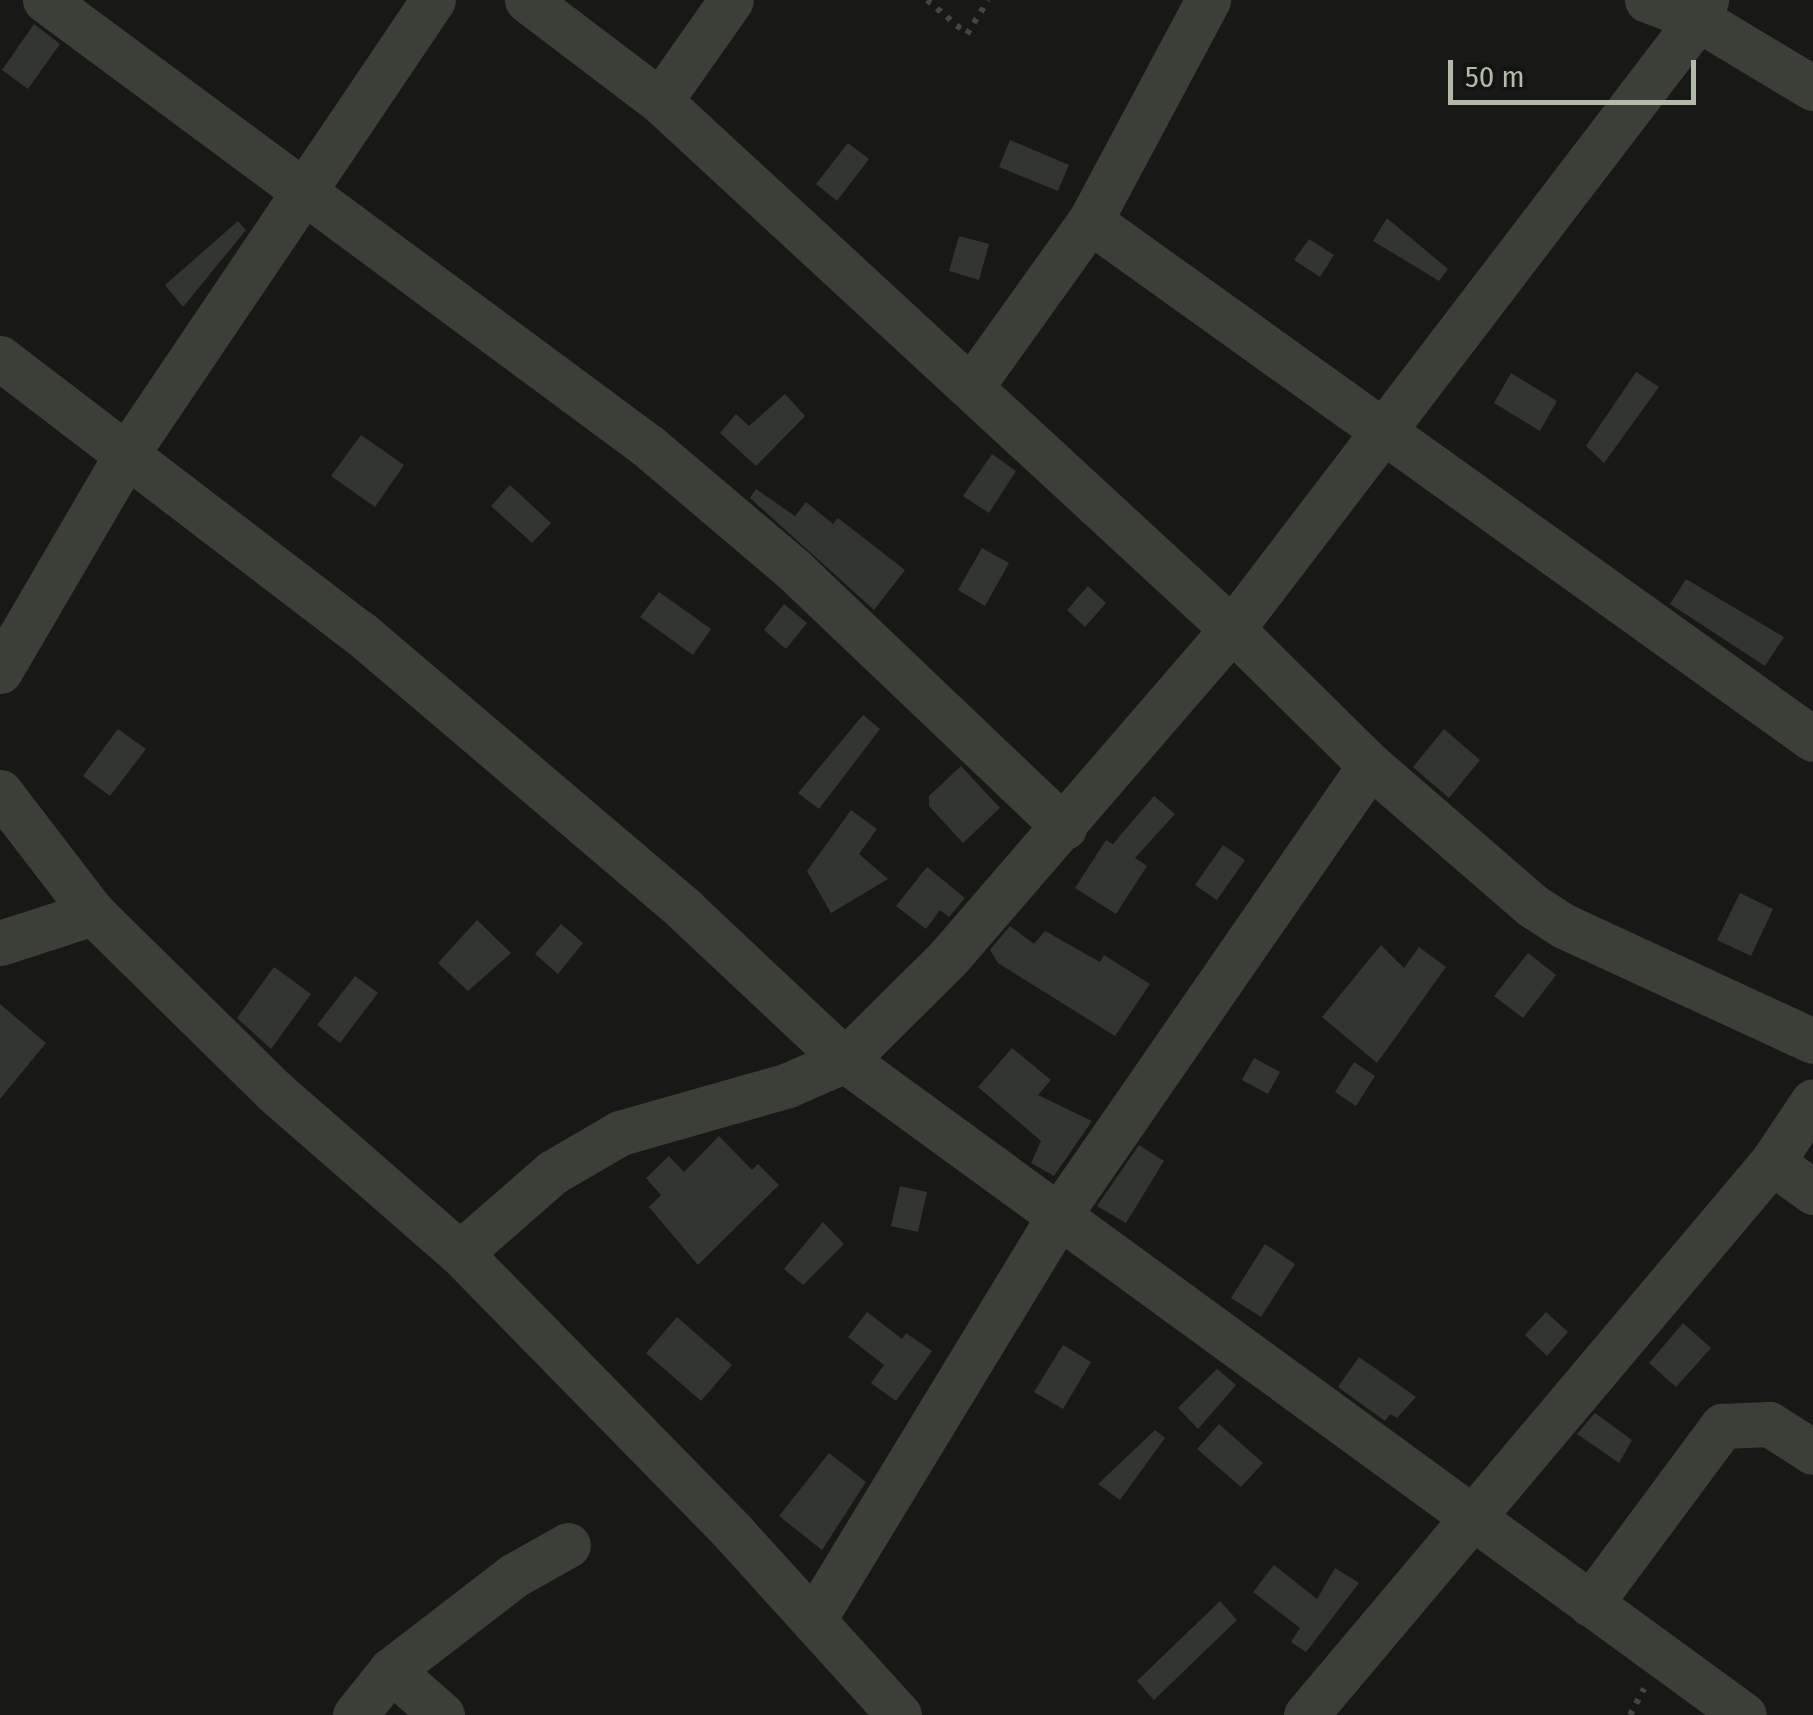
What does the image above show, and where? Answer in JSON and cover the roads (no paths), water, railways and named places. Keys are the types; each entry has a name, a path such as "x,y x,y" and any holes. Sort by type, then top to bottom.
{"street":[{"path":"45,0 648,446 792,568 1064,827"},
{"path":"0,671 128,452 307,194 433,0"},
{"path":"527,0 660,101 1232,629 1370,765 1564,926 1813,1041"},
{"path":"660,101 731,0"},
{"path":"972,387 1090,221 1208,0"},
{"path":"1647,0 1702,9 1813,88"},
{"path":"460,1253 553,1172 620,1134 788,1085 846,1060 1064,827 1232,629 1379,430 1702,9"},
{"path":"1090,221 1813,739"},
{"path":"0,358 128,452 388,657 684,909 846,1060 1060,1212 1744,1715"},
{"path":"814,1619 1060,1212 1370,765"},
{"path":"0,792 93,913 274,1091 460,1253 814,1619 900,1715"},
{"path":"0,944 93,913"},
{"path":"1306,1715 1472,1513 1772,1162 1813,1102"},
{"path":"1772,1162 1813,1192"},
{"path":"1590,1604 1722,1426 1770,1424 1813,1452"},
{"path":"355,1715 391,1670 512,1576 568,1545"},
{"path":"391,1670 442,1715"}]}
